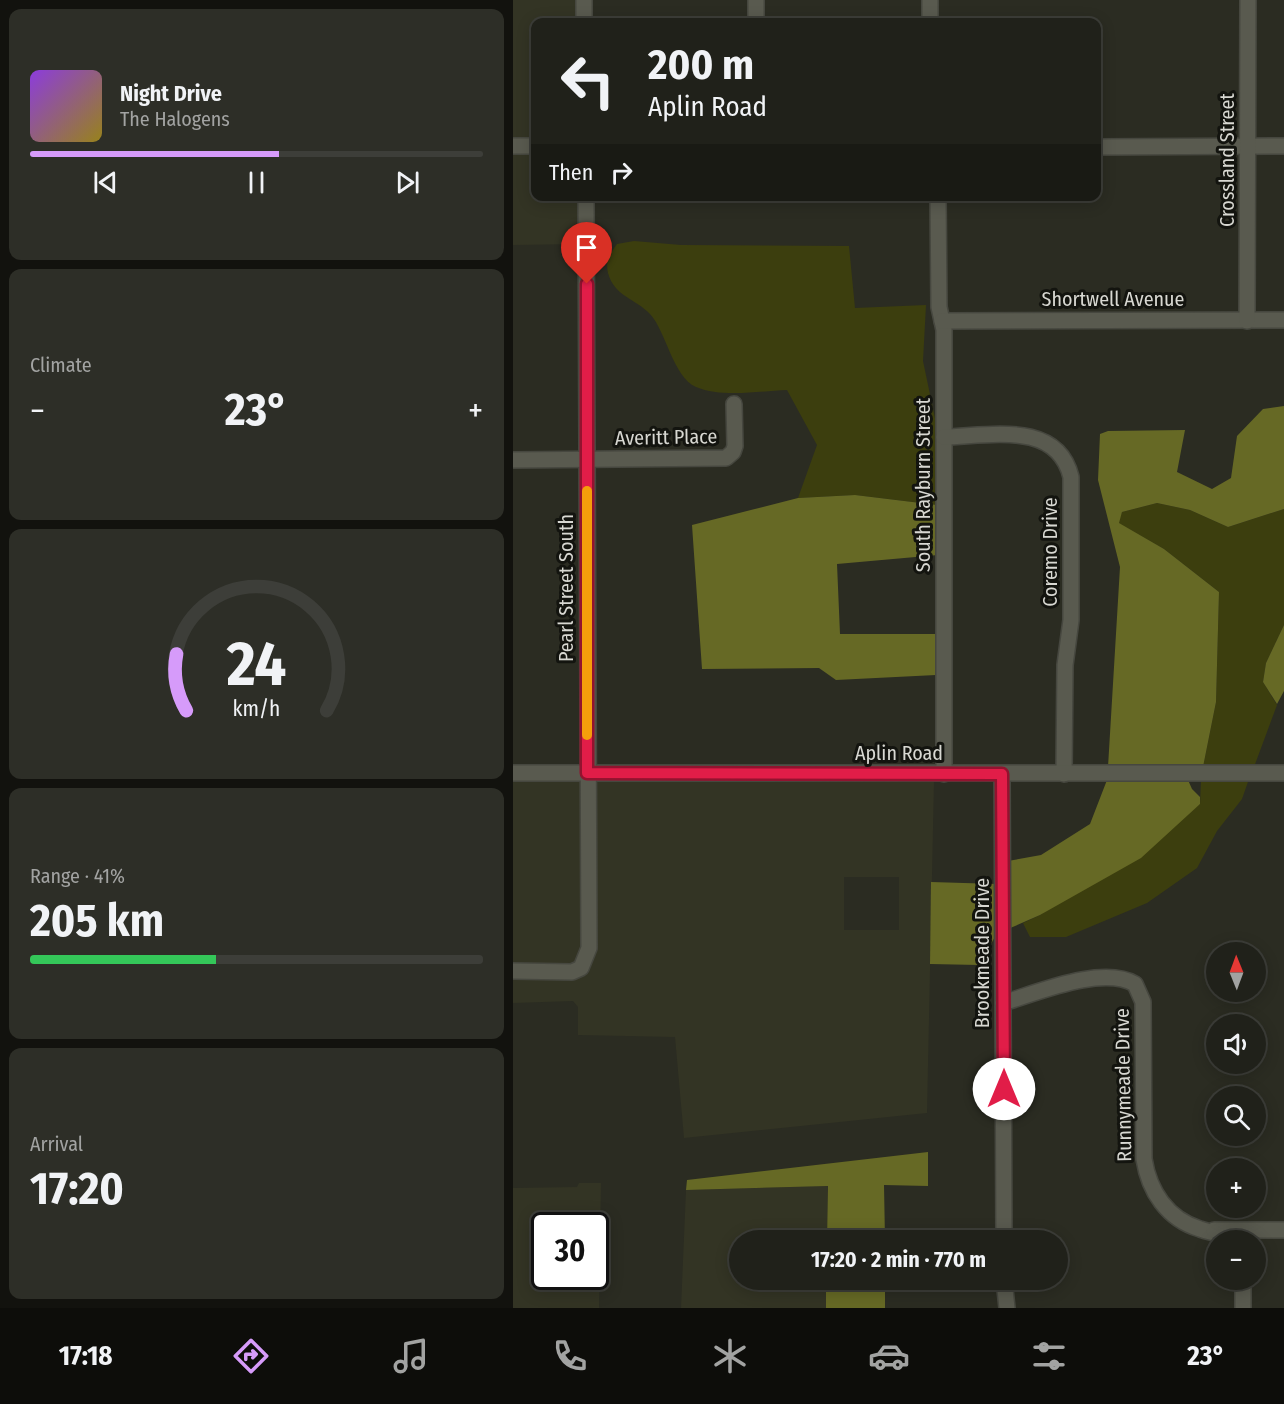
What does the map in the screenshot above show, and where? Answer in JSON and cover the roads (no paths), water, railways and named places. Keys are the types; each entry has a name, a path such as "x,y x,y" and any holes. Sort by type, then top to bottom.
{"street":[{"path":"583,0 584,18"},
{"path":"756,0 756,18"},
{"path":"930,0 930,18"},
{"name":"Crossland Street","path":"1247,321 1248,0"},
{"path":"513,146 531,146"},
{"path":"1101,147 1284,146"},
{"name":"Pearl Street South","path":"513,971 572,972 581,968 589,948 586,201"},
{"name":"South Rayburn Street","path":"938,201 944,437 944,774"},
{"name":"Shortwell Avenue","path":"942,321 1284,321"},
{"name":"Averitt Place","path":"513,460 726,458 733,452 735,446 734,404"},
{"name":"Coremo Drive","path":"944,437 1033,436 1053,446 1068,466 1071,477 1071,620 1065,665 1064,774"},
{"name":"Aplin Road","path":"513,773 1284,773"},
{"name":"Brookmeade Drive","path":"1002,774 1004,1230"},
{"name":"Runnymeade Drive","path":"1003,1003 1090,979 1123,979 1139,989 1143,1002 1145,1170 1154,1193 1167,1209 1180,1220 1206,1231"},
{"path":"1202,1230 1284,1230"},
{"path":"1005,1290 1007,1308"},
{"path":"1243,1290 1243,1308"}]}
